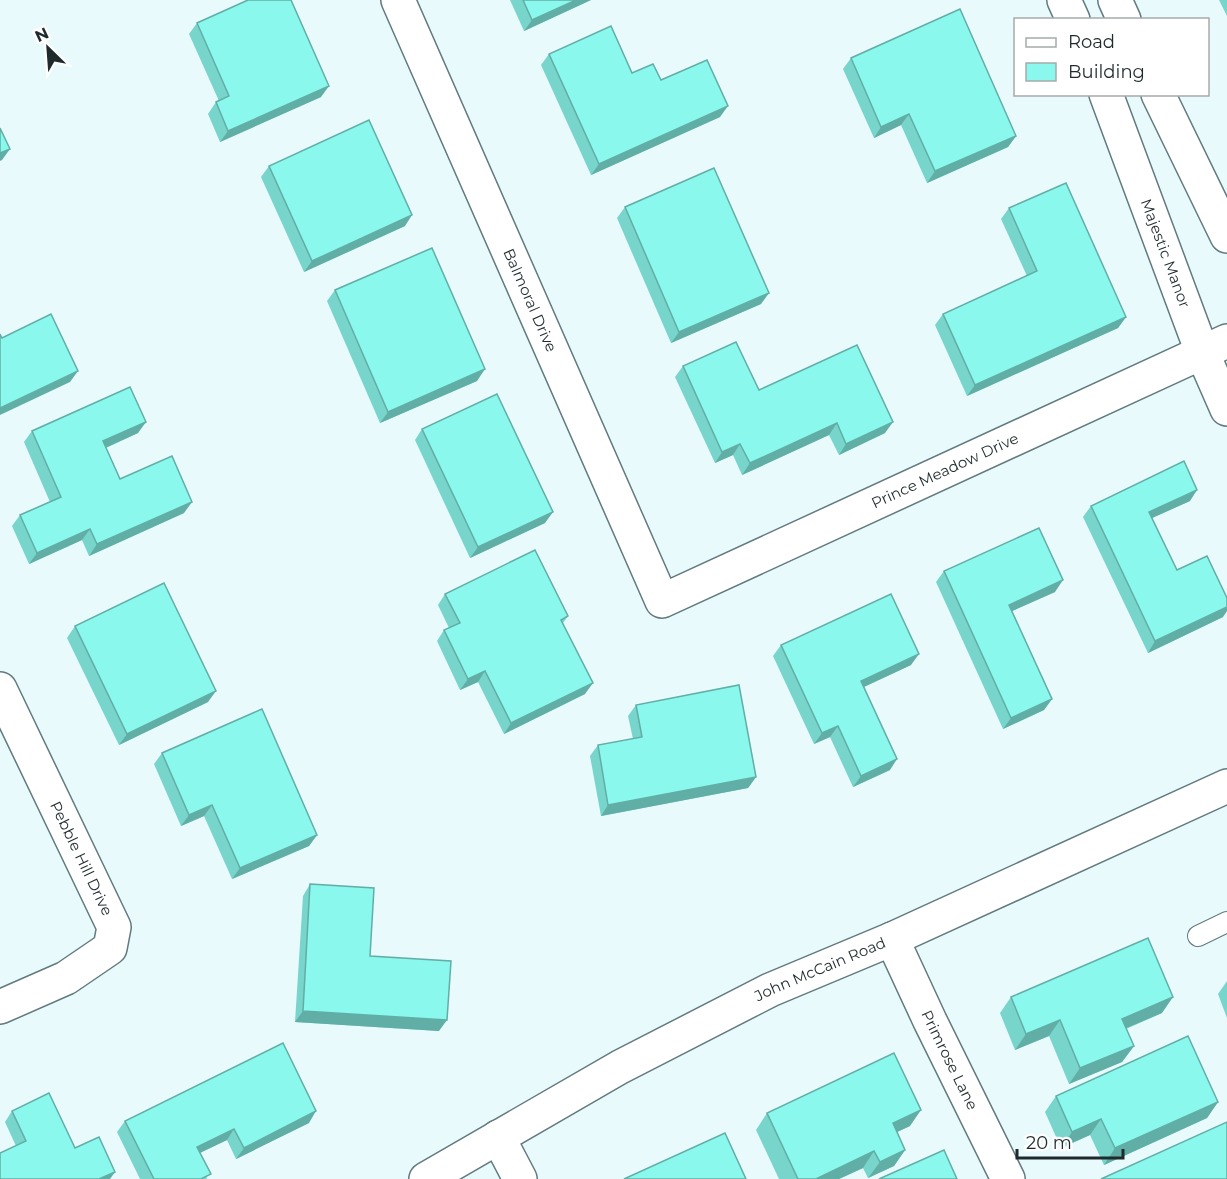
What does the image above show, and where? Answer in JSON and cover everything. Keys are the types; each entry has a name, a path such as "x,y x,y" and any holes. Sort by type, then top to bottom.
{"street":[{"name":"Balmoral Drive","path":"398,0 662,601"},
{"path":"1064,0 1071,18"},
{"path":"1115,0 1123,18"},
{"name":"Majestic Manor","path":"1107,96 1214,347 1227,410"},
{"path":"1159,96 1227,236"},
{"name":"Prince Meadow Drive","path":"662,601 1214,347"},
{"name":"Pebble Hill Drive","path":"0,688 114,927 110,948 66,978 0,1007"},
{"name":"John McCain Road","path":"434,1177 498,1137 620,1067 770,990 892,939 1227,786"},
{"name":"Primrose Lane","path":"892,939 930,1022 1008,1179"},
{"path":"498,1137 520,1179"}],"lane":[{"path":"1198,936 1227,922"}],"building":[{"path":"248,0 291,0 329,86 228,131 216,102 229,96 197,23"},
{"path":"523,0 576,0 532,20"},
{"path":"960,9 1016,136 935,171 909,114 881,127 851,58"},
{"path":"611,26 632,73 653,64 661,80 707,60 728,106 599,164 549,54"},
{"path":"369,120 412,215 312,261 269,166"},
{"path":"0,128 10,149 0,153"},
{"path":"714,168 769,293 679,332 625,207"},
{"path":"1066,183 1126,317 975,385 943,314 1037,271 1009,208"},
{"path":"432,248 485,369 388,412 335,290"},
{"path":"51,314 78,371 0,408 0,334 2,338"},
{"path":"736,342 759,390 857,345 893,422 846,444 837,423 750,463 740,444 722,452 683,366"},
{"path":"130,387 146,422 103,441 120,479 172,456 192,502 97,544 90,529 37,553 20,515 61,497 32,431"},
{"path":"497,394 553,512 478,547 422,429"},
{"path":"1184,461 1197,490 1149,512 1177,570 1207,556 1227,598 1227,607 1155,641 1091,506"},
{"path":"1039,528 1063,580 1009,605 1052,699 1011,718 944,571"},
{"path":"535,550 568,616 561,620 593,683 511,723 485,671 468,679 444,630 460,623 445,594"},
{"path":"164,583 216,691 127,734 75,626"},
{"path":"891,594 919,654 861,681 897,759 861,776 838,726 822,733 781,645"},
{"path":"739,685 756,777 608,805 598,745 642,737 636,705"},
{"path":"262,709 317,835 240,868 212,805 189,815 162,753"},
{"path":"310,884 374,888 370,956 451,961 447,1020 303,1011"},
{"path":"1148,938 1173,997 1122,1019 1134,1046 1080,1068 1060,1020 1026,1034 1011,997"},
{"path":"1188,1036 1218,1102 1115,1148 1101,1119 1072,1132 1056,1096"},
{"path":"283,1043 316,1111 244,1148 234,1129 197,1147 211,1174 201,1179 154,1179 125,1121"},
{"path":"894,1053 921,1110 893,1123 905,1150 880,1162 874,1151 816,1179 798,1179 767,1113"},
{"path":"49,1093 75,1148 99,1137 115,1172 99,1179 0,1179 0,1153 26,1141 12,1111"},
{"path":"1227,1122 1227,1179 1101,1179"},
{"path":"725,1133 746,1179 624,1179"},
{"path":"944,1150 957,1179 879,1179"}]}
